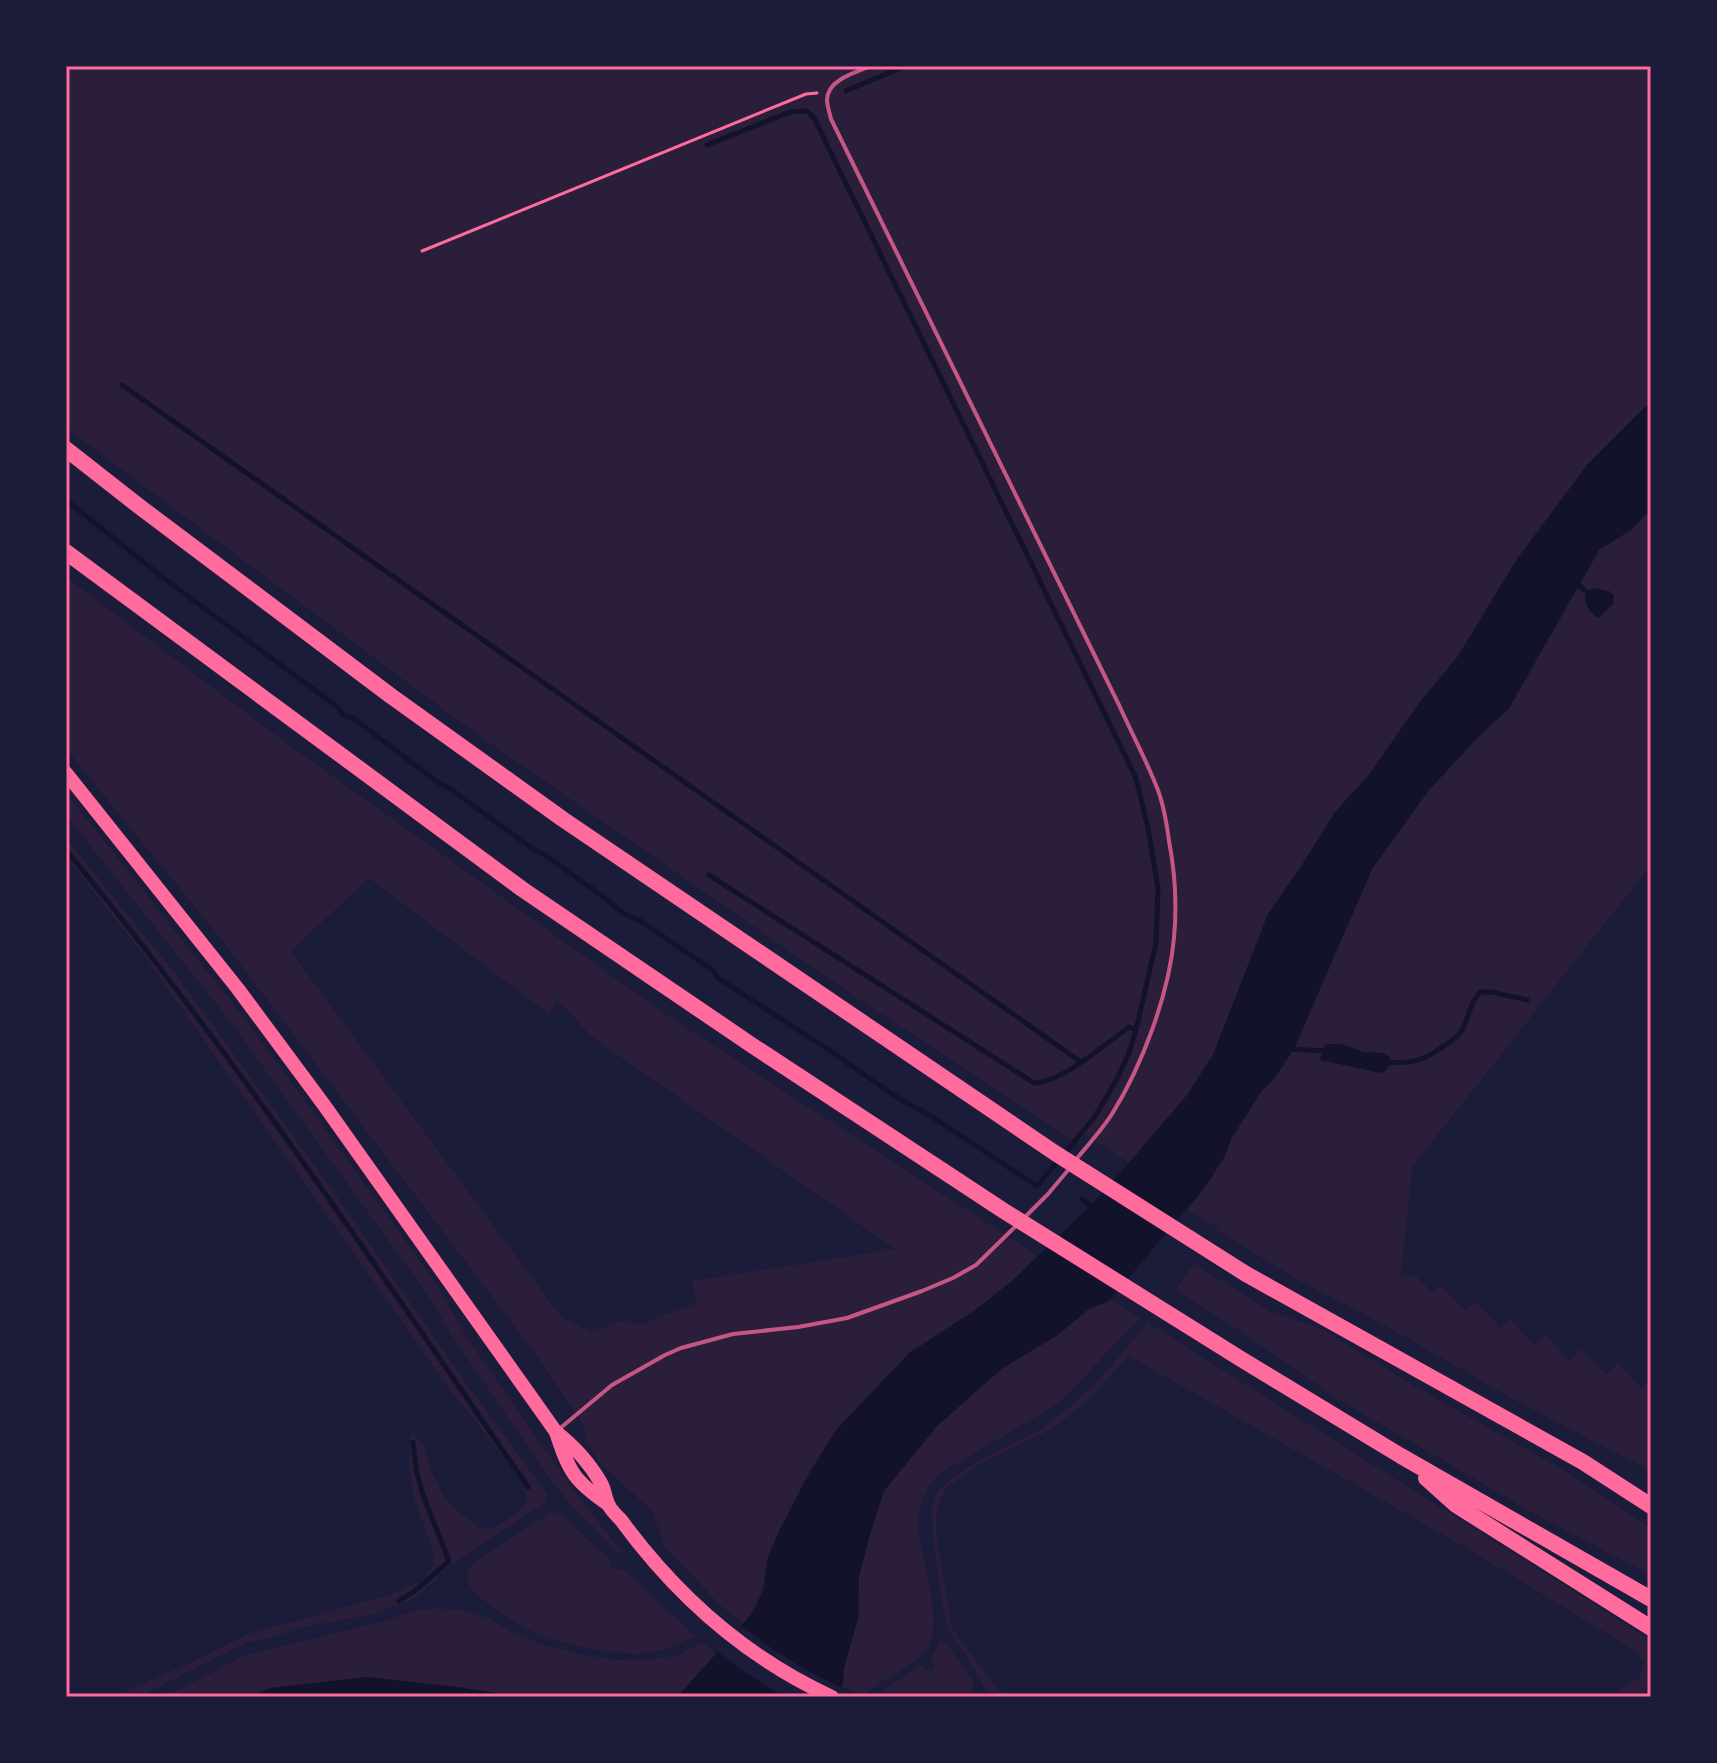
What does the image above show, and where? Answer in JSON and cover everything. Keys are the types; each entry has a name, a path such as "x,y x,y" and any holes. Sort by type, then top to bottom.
{"highway":[{"path":"66,449 391,696 564,820 1055,1153 1246,1274 1583,1462 1651,1506"},
{"path":"66,552 522,889 753,1046 1004,1211 1198,1332 1401,1456 1651,1599"},
{"path":"1401,1456 1456,1505 1651,1628"},
{"path":"1583,1462 1651,1492"}],"main road":[{"path":"66,773 238,989 556,1432 584,1459 601,1484 609,1505 632,1535 668,1577 723,1629 779,1670 832,1697"}],"lane":[{"path":"556,1432 612,1385 681,1348 733,1334 847,1318 953,1278 976,1265 1048,1194 1110,1117 1124,1094 1149,1036 1169,970 1176,909 1173,860 1159,794 1119,705 831,119 827,100 829,91 837,82 871,66"}],"path":[{"path":"422,251 806,94 829,91"}],"shaded area":[{"path":"76,66 1651,66 1651,401 1588,464 1517,559 1458,656 1420,702 1368,776 1335,812 1268,914 1213,1055 1187,1095 1129,1163 1085,1134 1077,1143 857,998 467,727 66,428 66,70"},
{"path":"1651,401 1651,509 1632,529 1599,550 1509,708 1429,790 1372,869 1294,1049 1261,1092 1205,1187 1108,1302 1090,1308 1059,1334 1001,1369 937,1426 884,1491 859,1577 858,1618 837,1697 677,1697 752,1614 764,1589 768,1557 778,1533 836,1430 908,1354 978,1308 1011,1282 1090,1206 1187,1095 1213,1055 1268,914 1335,812 1368,776 1420,702 1458,656 1517,559 1588,464"},
{"path":"1651,509 1651,865 1412,1167 1401,1276 1417,1277 1433,1293 1441,1285 1466,1311 1475,1302 1501,1328 1510,1319 1535,1346 1545,1335 1570,1361 1582,1349 1607,1375 1618,1363 1642,1389 1651,1380 1651,1471 1520,1403 1379,1322 1298,1280 1218,1231 1221,1228 1213,1223 1210,1225 1187,1210 1225,1156 1231,1139 1261,1092 1294,1049 1372,869 1429,790 1509,708 1599,550 1632,529"},
{"path":"66,577 286,743 668,1016 1038,1256 978,1308 908,1354 768,1557 758,1601 743,1624 720,1605 664,1546 652,1511 599,1462 585,1441 584,1426 534,1352 218,935 66,749","holes":["369,878 550,1015 557,999 592,1037 895,1249 692,1281 696,1303 639,1325 626,1320 592,1332 562,1318 291,951"]},
{"path":"1595,588 1614,595 1614,603 1598,618 1590,611 1585,597"},
{"path":"66,793 242,1015 305,1101 436,1283 466,1336 572,1488 622,1552 620,1554 568,1502 547,1475 425,1291 232,1024 66,815"},
{"path":"66,838 181,981 547,1494 542,1505 448,1567 418,1596 368,1615 247,1643 139,1697 113,1697 248,1634 389,1595 421,1581 432,1569 434,1554 414,1497 409,1468 411,1432 424,1446 432,1473 447,1501 479,1528 488,1529 504,1522 528,1500 521,1480 447,1387 143,954 66,857"},
{"path":"1325,1044 1342,1044 1363,1052 1384,1053 1390,1057 1389,1065 1381,1073 1320,1060"},
{"path":"1194,1264 1270,1311 1324,1330 1414,1386 1563,1470 1651,1528 1651,1574 1544,1519 1336,1398 1242,1332 1175,1290"},
{"path":"1110,1300 1140,1318 1065,1397 937,1475 927,1491 920,1508 919,1524 934,1617 927,1648 914,1662 864,1696 841,1686 858,1618 859,1577 884,1491 937,1426 1002,1369 1059,1334 1090,1308"},
{"path":"1148,1323 1651,1640 1651,1697 1608,1697 1639,1678 1645,1662 1631,1648 1463,1546 1129,1356 1085,1403 1052,1429 980,1464 947,1487 940,1501 936,1515 937,1541 952,1628 997,1689 1012,1697 990,1697 950,1633 944,1613 934,1547 932,1509 937,1493 948,1481 981,1459 1041,1429 1076,1402"},
{"path":"552,1512 561,1514 607,1557 615,1570 627,1572 695,1636 672,1647 648,1653 617,1653 583,1647 534,1632 514,1622 480,1597 468,1582 467,1570 478,1559"},
{"path":"435,1608 462,1610 490,1619 546,1646 615,1660 659,1659 681,1654 702,1642 716,1654 677,1697 523,1697 458,1687 270,1688 250,1697 164,1697 246,1655"},
{"path":"940,1641 947,1644 971,1678 974,1685 971,1697 876,1697 921,1666 929,1672 935,1668 931,1657"},
{"path":"366,1677 523,1697 250,1697 270,1688"}],"pier":[{"path":"739,1624 774,1650 844,1689 841,1697 784,1697 745,1672 715,1650"}],"waterway":[{"path":"846,91 905,66"},
{"path":"66,500 166,580 339,708 343,715 353,718 436,781 545,855 624,914 639,920 714,971 718,978 1037,1186 1094,1118 1117,1079 1136,1030 1156,943 1158,889 1136,778 814,118 807,111 790,112 707,145"},
{"path":"122,385 1081,1062"},
{"path":"1578,585 1591,595"},
{"path":"66,850 246,1083 528,1487"},
{"path":"709,875 1034,1083 1071,1069 1129,1027 1136,1030"},
{"path":"1384,1062 1416,1061 1451,1041 1463,1028 1480,992 1527,1000"},
{"path":"1289,1049 1327,1051"},
{"path":"1082,1199 1090,1206"},
{"path":"399,1601 449,1561 423,1495 413,1442"}]}
